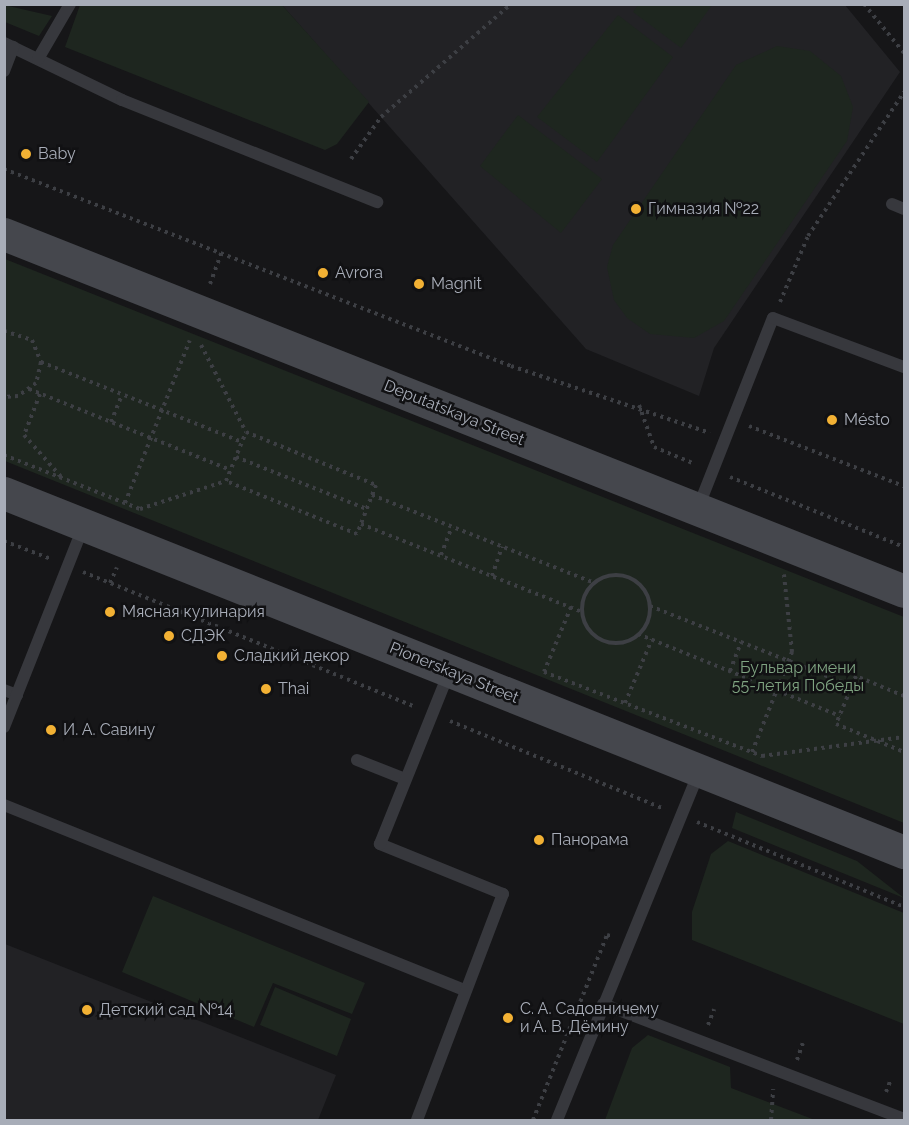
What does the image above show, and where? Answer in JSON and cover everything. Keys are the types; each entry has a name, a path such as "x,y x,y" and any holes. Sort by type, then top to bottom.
{"main road":[{"name":"Deputatskaya Street","path":"4,234 904,591"},
{"name":"Pionerskaya Street","path":"4,493 904,852"}],"lane":[{"path":"38,59 70,4"},
{"path":"4,71 9,45 122,100 377,202"},
{"path":"892,204 904,209"},
{"path":"697,509 773,318 904,367"},
{"path":"4,727 84,525"},
{"path":"417,1120 503,894 380,844 449,670"},
{"path":"4,690 17,695"},
{"path":"357,760 405,780"},
{"path":"556,1120 699,770"},
{"path":"4,805 465,990"},
{"path":"603,1004 904,1119"}],"path":[{"path":"351,159 381,117 511,4"},
{"path":"864,4 904,53"},
{"path":"773,318 808,236 904,92"},
{"path":"4,169 511,366 638,404 725,439 749,426 904,486"},
{"path":"210,284 221,253"},
{"path":"4,330 32,340 41,362 242,442"},
{"path":"4,455 140,509 226,481 357,534 376,485 246,432 200,342 191,336 125,503"},
{"path":"29,389 41,362"},
{"path":"4,397 29,389 230,470"},
{"path":"40,394 24,435 63,478"},
{"path":"111,422 122,395"},
{"path":"638,404 654,447 904,547"},
{"path":"226,481 246,432"},
{"path":"236,457 367,509"},
{"path":"372,495 594,584"},
{"path":"361,524 582,612"},
{"path":"441,555 452,527"},
{"path":"4,541 904,907"},
{"path":"492,576 502,547"},
{"path":"110,583 117,567"},
{"path":"752,752 788,661 783,568"},
{"path":"650,606 638,634 626,641 604,641 587,627 582,612 594,584 609,576 631,578 650,606 852,686"},
{"path":"571,607 544,672 762,756 904,737"},
{"path":"638,634 840,716"},
{"path":"625,703 652,639"},
{"path":"730,671 741,642"},
{"path":"904,696 856,676 836,724 904,752"},
{"path":"695,834 699,823"},
{"path":"533,1120 607,935 628,944"},
{"path":"697,1026 718,1034"},
{"path":"784,1059 807,1067"},
{"path":"771,1120 769,1100 781,1072"},
{"path":"873,1093 894,1101"}],"shaded area":[{"name":"Гимназия №22","path":"282,5 845,5 900,72 714,348 699,396 586,349"},
{"name":"Детский сад №14","path":"5,944 336,1075 318,1120 5,1120"}],"green space":[{"path":"4,5 52,16 39,36 5,22"},
{"path":"80,5 282,5 369,102 337,144 325,150 65,47"},
{"path":"638,5 712,5 681,48 633,12"},
{"path":"618,15 673,57 597,162 537,117"},
{"path":"777,46 810,51 841,76 853,107 847,141 724,321 694,338 650,334 627,318 614,300 607,267 613,245 736,65"},
{"path":"518,115 602,179 561,233 480,166"},
{"name":"Бульвар имени 55-летия Победы","path":"5,259 904,617 904,823 5,461"},
{"path":"736,812 857,861 904,898 732,828"},
{"path":"728,841 904,913 904,1024 692,940 692,912 711,854"},
{"path":"153,896 365,983 352,1014 273,983 254,1027 122,972"},
{"path":"275,987 351,1019 337,1056 260,1025"},
{"path":"648,1035 730,1067 731,1088 815,1120 605,1120 632,1048"}],"place":[{"name":"Baby","path":"26,154"},
{"name":"Гимназия №22","path":"636,209"},
{"name":"Avrora","path":"323,273"},
{"name":"Magnit","path":"419,284"},
{"name":"Mésto","path":"832,420"},
{"name":"Мясная кулинария","path":"110,612"},
{"name":"СДЭК","path":"169,636"},
{"name":"Сладкий декор","path":"222,656"},
{"name":"Thai","path":"266,689"},
{"name":"И. А. Савину","path":"51,730"},
{"name":"Панорама","path":"539,840"},
{"name":"Детский сад №14","path":"87,1010"},
{"name":"С. А. Садовничему и А. В. Дёмину","path":"508,1018"}]}
